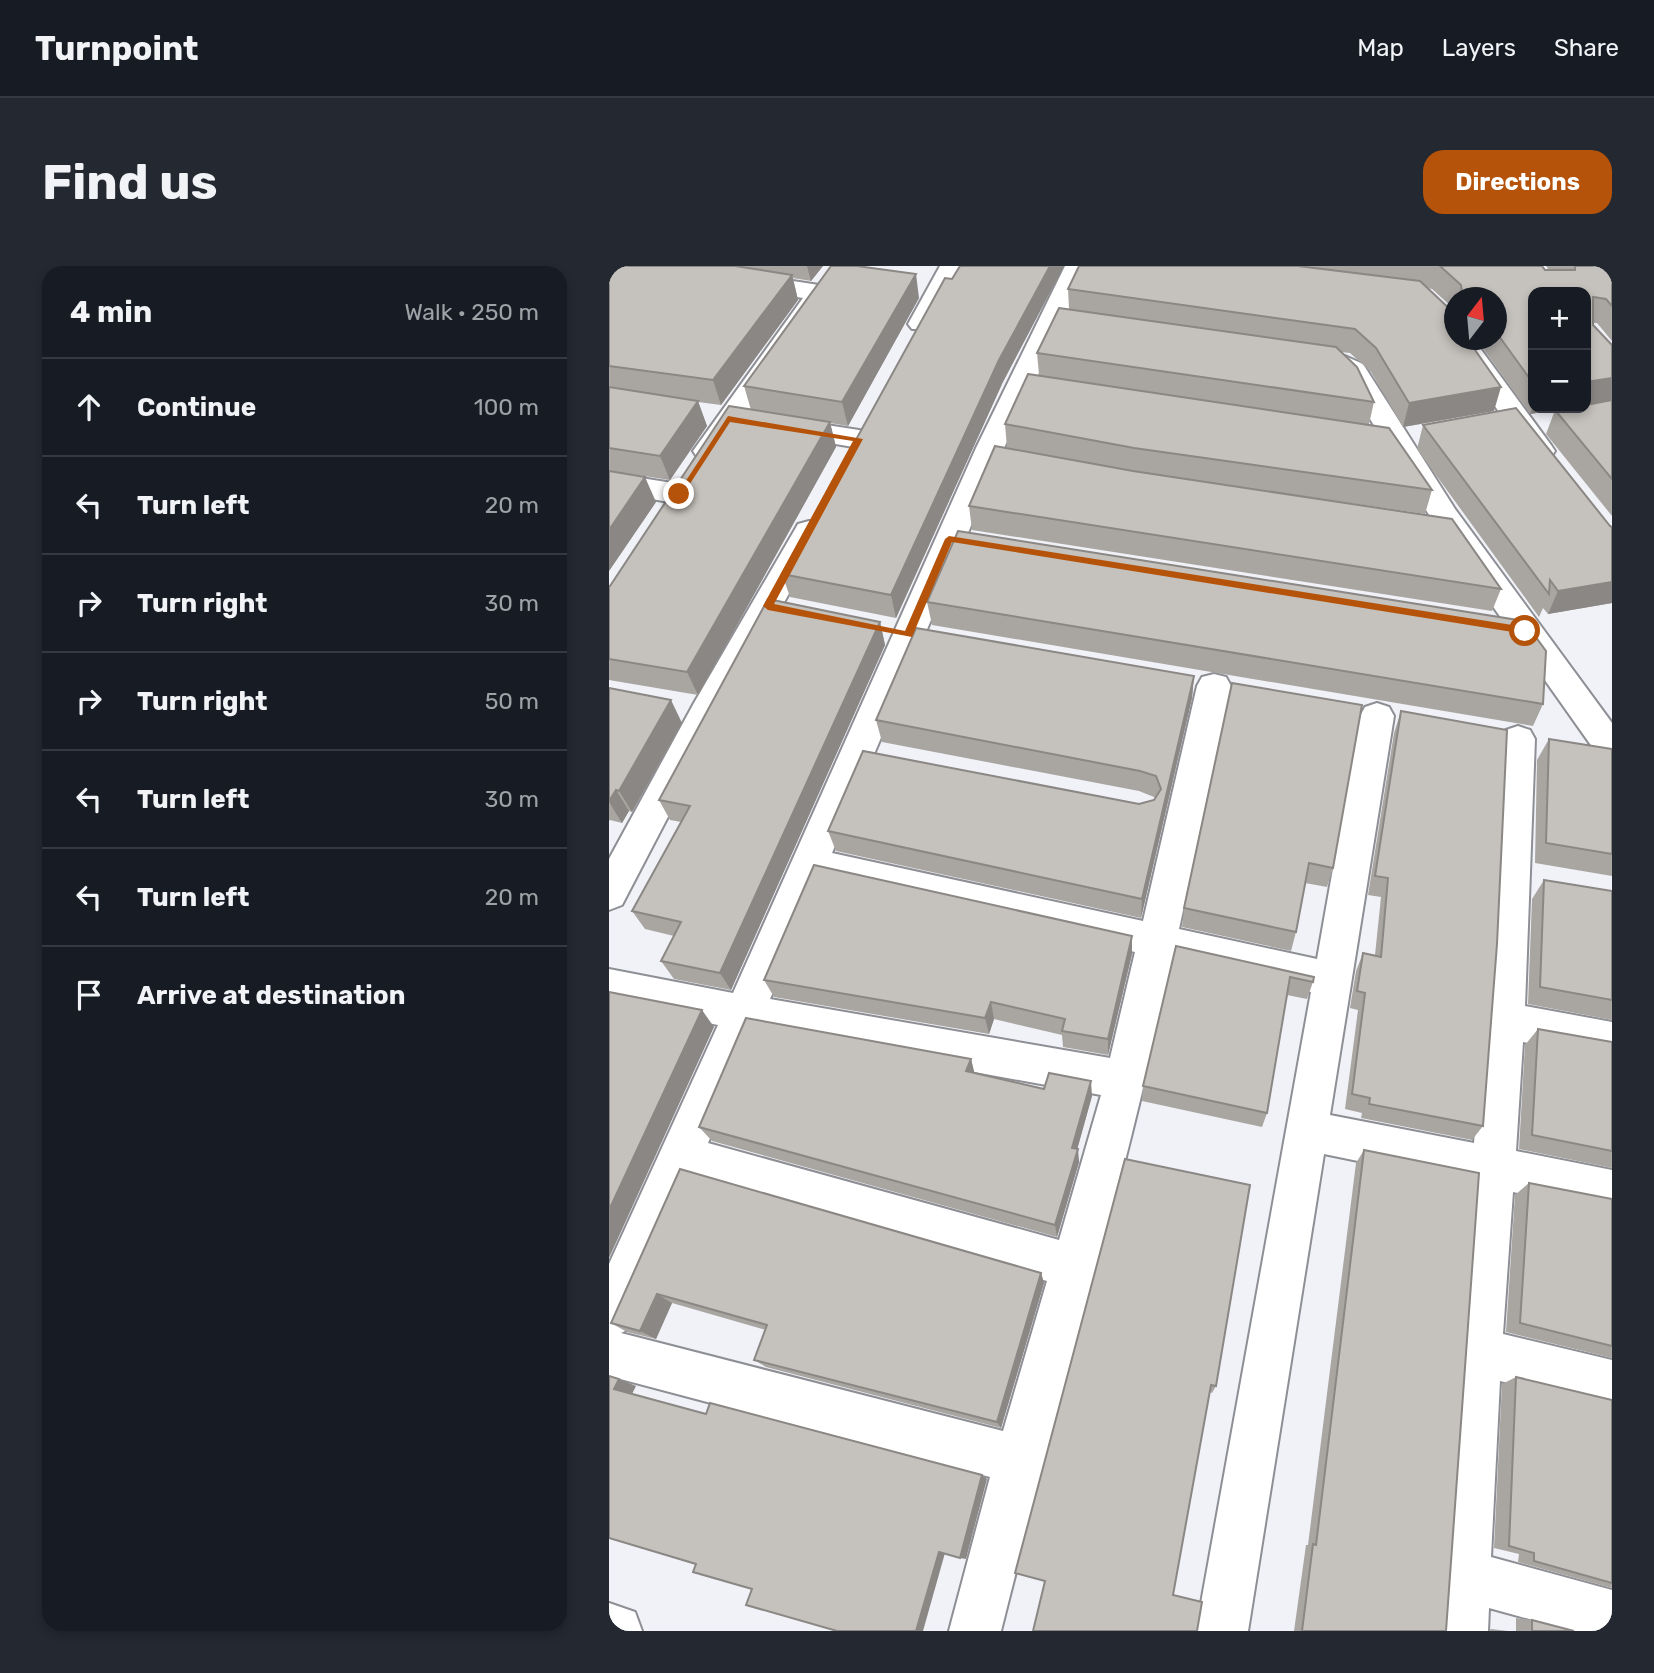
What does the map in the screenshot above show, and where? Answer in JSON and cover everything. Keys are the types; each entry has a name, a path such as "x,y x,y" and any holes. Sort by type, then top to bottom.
{"street":[{"path":"609,482 672,504 715,417 826,284 647,266"},
{"path":"909,347 952,266"},
{"path":"609,1315 746,1013 807,863 869,755 909,635 963,541 1062,322 1077,266"},
{"path":"1469,350 1519,423 1555,468"},
{"path":"1315,358 1341,362 1354,370 1407,438 1454,531 1612,749"},
{"path":"715,417 858,439"},
{"path":"1357,437 1407,438"},
{"path":"609,894 706,712 781,609 820,511"},
{"path":"1415,525 1454,531"},
{"path":"1483,625 1525,631"},
{"path":"975,1631 1019,1460 1126,1080 1214,686"},
{"path":"670,706 706,712"},
{"path":"1222,1631 1376,715"},
{"path":"1462,1631 1491,1166 1503,1020 1533,881 1532,742 1612,755"},
{"path":"807,863 1330,979"},
{"path":"609,986 1126,1080"},
{"path":"1503,1020 1612,1040"},
{"path":"1305,1130 1612,1191"},
{"path":"681,1156 1075,1267"},
{"path":"1479,1352 1612,1384"},
{"path":"609,1353 1019,1460"},
{"path":"1464,1575 1612,1616"},
{"path":"609,1629 616,1631"}],"building":[{"path":"609,266 735,266 792,275 713,380 609,366"},
{"path":"831,266 857,266 916,274 842,402 744,386"},
{"path":"960,266 1050,266 999,360 891,595 782,574 945,278 952,279"},
{"path":"1079,266 1298,266 1420,281 1444,304 1444,350 1475,350 1501,387 1409,403 1376,348 1355,329 1068,289"},
{"path":"1440,266 1542,266 1545,270 1575,270 1575,266 1612,266 1612,306 1606,299 1593,297 1593,325 1612,345 1612,378 1591,381 1591,287 1528,287 1528,376 1507,347 1507,287 1461,285"},
{"path":"1059,308 1336,347 1357,367 1374,402 1037,353"},
{"path":"1028,374 1389,428 1432,490 1134,448 1005,424"},
{"path":"609,387 698,401 660,456 609,448"},
{"path":"1612,400 1612,479 1557,413 1591,413 1591,404"},
{"path":"729,406 830,422 687,672 609,659 609,586"},
{"path":"1516,408 1612,527 1612,582 1558,591 1550,580 1549,594 1423,425"},
{"path":"995,446 1133,471 1452,519 1501,589 969,506"},
{"path":"609,471 645,477 609,530"},
{"path":"958,531 1524,621 1546,651 1543,704 927,602"},
{"path":"768,599 880,622 720,973 661,961 681,922 632,911 690,806 659,800"},
{"path":"916,628 1194,676 1142,899 828,831 863,751 1139,804 1154,800 1161,789 1156,776 1140,771 876,720"},
{"path":"1232,683 1362,705 1333,868 1309,863 1296,932 1184,908"},
{"path":"609,688 671,700 619,791 616,790 609,801"},
{"path":"1401,711 1507,730 1497,944 1483,1126 1369,1104 1370,1098 1352,1094 1365,993 1357,991 1363,953 1381,957 1388,878 1375,876"},
{"path":"1549,739 1612,749 1612,854 1546,843"},
{"path":"814,865 1132,936 1108,1039 1062,1031 1065,1019 991,1002 985,1018 764,980"},
{"path":"1544,880 1612,891 1612,1000 1540,987"},
{"path":"1176,946 1314,977 1313,982 1290,977 1267,1113 1143,1086"},
{"path":"609,992 702,1010 609,1210"},
{"path":"746,1018 971,1059 966,1071 1044,1089 1049,1073 1091,1081 1072,1148 1078,1149 1055,1225 699,1127"},
{"path":"1538,1029 1612,1042 1612,1151 1532,1135"},
{"path":"1364,1150 1479,1173 1446,1631 1302,1631 1313,1544 1316,1545"},
{"path":"1125,1159 1250,1185 1216,1386 1211,1385 1173,1595 1202,1602 1197,1631 1033,1631 1045,1581 1015,1573"},
{"path":"680,1169 1041,1273 997,1422 754,1360 767,1325 657,1294 640,1331 611,1323"},
{"path":"1529,1183 1612,1199 1612,1346 1520,1323"},
{"path":"609,1376 619,1379 614,1389 706,1414 710,1403 982,1475 960,1558 939,1552 916,1631 837,1631 746,1605 752,1589 693,1572 696,1564 609,1538"},
{"path":"1516,1377 1612,1400 1612,1583 1534,1561 1534,1553 1509,1546"},
{"path":"1532,1620 1574,1631 1532,1631"}],"route":[{"path":"679,494 728,419 859,439 768,606 908,635 949,539 1525,631"}]}
